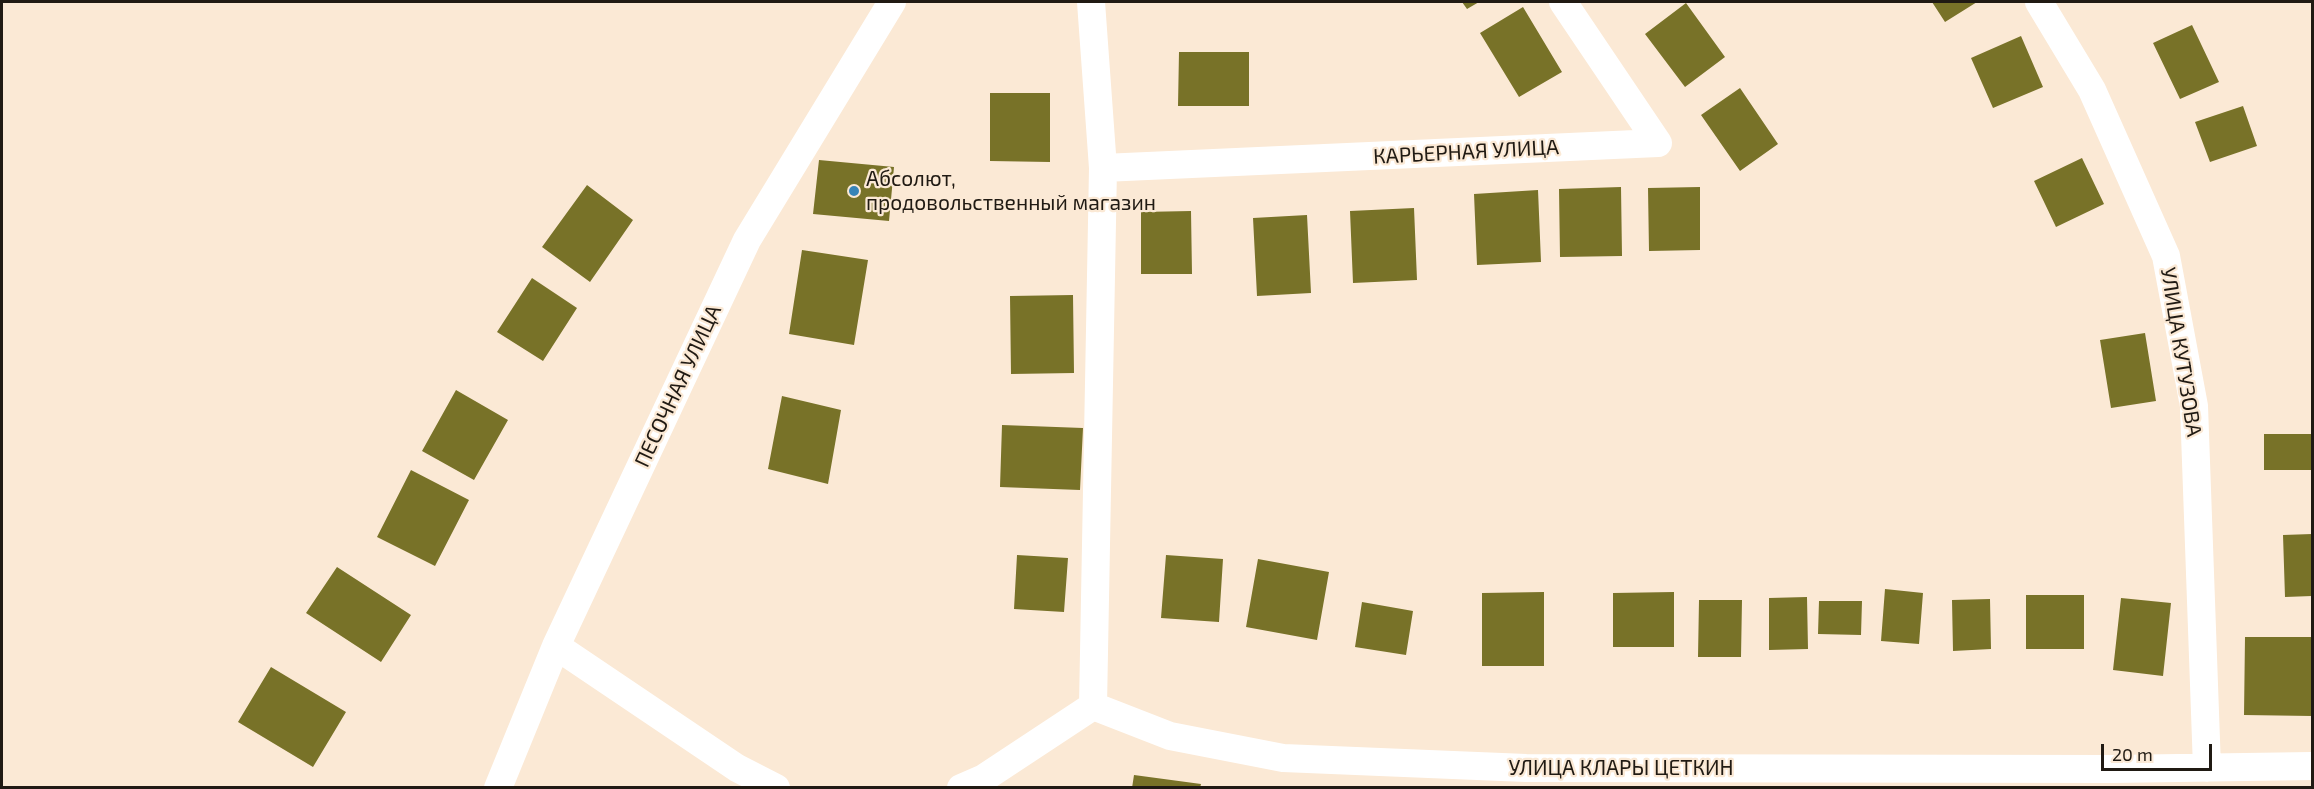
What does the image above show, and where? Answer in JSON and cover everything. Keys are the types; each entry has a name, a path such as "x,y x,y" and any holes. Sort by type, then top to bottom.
{"street":[{"name":"ПЕСОЧНАЯ УЛИЦА","path":"498,788 556,646 747,240 892,2"},
{"path":"961,788 984,778 1093,706 1103,168 1091,2"},
{"name":"КАРЬЕРНАЯ УЛИЦА","path":"1103,168 1658,143 1563,2"},
{"name":"УЛИЦА КУТУЗОВА","path":"2039,2 2092,90 2166,256 2194,406 2207,768"},
{"path":"556,646 737,768 776,788"},
{"name":"УЛИЦА КЛАРЫ ЦЕТКИН","path":"1093,706 1170,736 1283,758 1526,768 2113,778 2207,768 2313,766"}],"building":[{"path":"1462,2 1479,2 1467,9"},
{"path":"1932,2 1977,2 1945,22"},
{"path":"1686,3 1725,57 1685,87 1645,34"},
{"path":"1523,7 1562,72 1519,97 1480,33"},
{"path":"2192,25 2219,82 2180,99 2153,43"},
{"path":"2021,36 2043,87 1993,108 1971,58"},
{"path":"1179,52 1249,52 1249,106 1178,106"},
{"path":"1740,88 1778,144 1740,171 1701,115"},
{"path":"990,93 1050,93 1050,162 990,161"},
{"path":"2243,106 2257,146 2210,162 2195,122"},
{"path":"2082,158 2104,204 2056,227 2034,181"},
{"name":"Абсолют, продовольственный магазин","path":"819,160 894,167 889,221 813,214"},
{"path":"587,185 633,220 590,282 542,247"},
{"path":"1621,187 1622,256 1560,257 1559,189"},
{"path":"1700,187 1700,250 1649,251 1648,188"},
{"path":"1538,190 1541,262 1477,265 1474,194"},
{"path":"1414,208 1417,280 1353,283 1350,211"},
{"path":"1191,211 1192,274 1141,274 1141,212"},
{"path":"1307,215 1311,293 1257,296 1253,218"},
{"path":"802,250 868,260 854,345 789,334"},
{"path":"532,278 577,308 543,361 497,332"},
{"path":"1073,295 1074,373 1011,374 1010,296"},
{"path":"2145,333 2156,401 2111,408 2100,340"},
{"path":"456,390 508,420 474,480 422,451"},
{"path":"782,396 841,410 828,484 768,469"},
{"path":"1002,425 1083,428 1080,490 1000,487"},
{"path":"2264,434 2312,434 2312,470 2264,470"},
{"path":"411,470 469,500 435,566 377,537"},
{"path":"2312,534 2312,596 2285,597 2283,535"},
{"path":"1017,555 1068,558 1064,612 1014,609"},
{"path":"1166,555 1223,559 1219,622 1161,618"},
{"path":"1258,559 1329,572 1317,640 1246,627"},
{"path":"337,567 411,615 381,662 306,613"},
{"path":"1885,589 1923,593 1919,644 1881,641"},
{"path":"1544,592 1544,666 1482,666 1482,593"},
{"path":"1674,592 1674,647 1613,647 1613,593"},
{"path":"2026,595 2084,595 2084,649 2026,649"},
{"path":"1807,597 1808,649 1769,650 1769,598"},
{"path":"2121,598 2171,603 2163,676 2113,670"},
{"path":"1990,599 1991,649 1953,651 1952,600"},
{"path":"1699,600 1742,600 1741,657 1698,657"},
{"path":"1819,601 1862,601 1861,635 1818,634"},
{"path":"1362,602 1413,611 1406,655 1355,647"},
{"path":"2245,637 2312,637 2312,716 2244,715"},
{"path":"271,667 346,712 313,767 238,722"},
{"path":"1134,775 1201,784 1200,788 1132,788"}],"place":[{"name":"Абсолют, продовольственный магазин","path":"854,191"}]}
